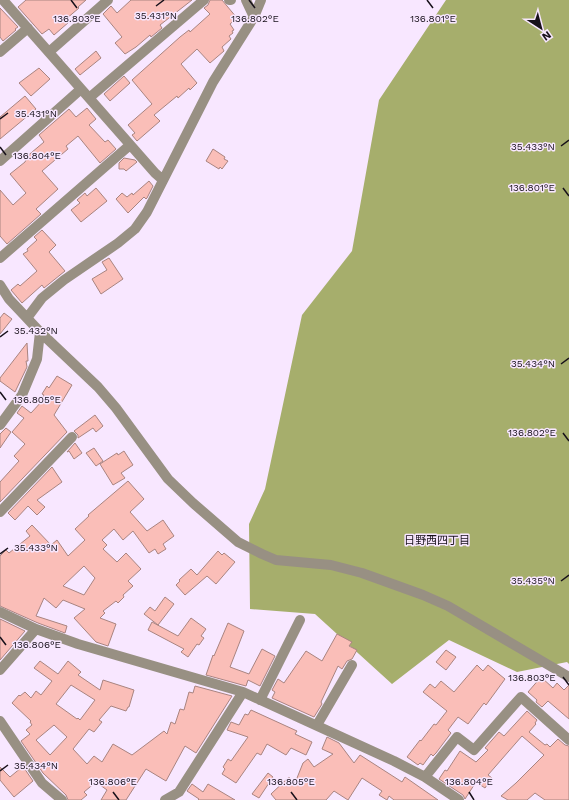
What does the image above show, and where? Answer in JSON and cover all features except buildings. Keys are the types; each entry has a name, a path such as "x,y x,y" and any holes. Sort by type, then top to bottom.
{"street":[{"path":"3,0 155,174 163,180"},
{"path":"49,52 108,0"},
{"path":"89,98 204,0"},
{"path":"246,0 254,17"},
{"path":"27,318 42,298 64,280 118,244 135,229 147,212 213,82 254,17 261,0"},
{"path":"0,52 28,28"},
{"path":"0,161 81,89"},
{"path":"0,258 130,145"},
{"path":"0,285 9,299 40,332 98,387 116,408 168,478 238,542 276,560 331,565 362,573 423,595 448,606 569,677"},
{"path":"0,425 22,395 37,358 40,332"},
{"path":"0,512 72,437"},
{"path":"0,612 36,629 78,644 243,692 394,761 425,777 459,800"},
{"path":"260,700 300,620"},
{"path":"0,670 36,629"},
{"path":"317,725 352,665"},
{"path":"165,800 180,792 243,692"},
{"path":"425,777 457,738 474,750 521,698 569,740"},
{"path":"0,721 42,783 62,800"}],"green space":[{"path":"446,0 569,0 569,664 567,662 517,672 449,640 392,684 315,614 250,609 249,524 265,489 302,315 352,251 379,100"}],"district":[{"name":"日野西四丁目","path":"437,540"}]}
